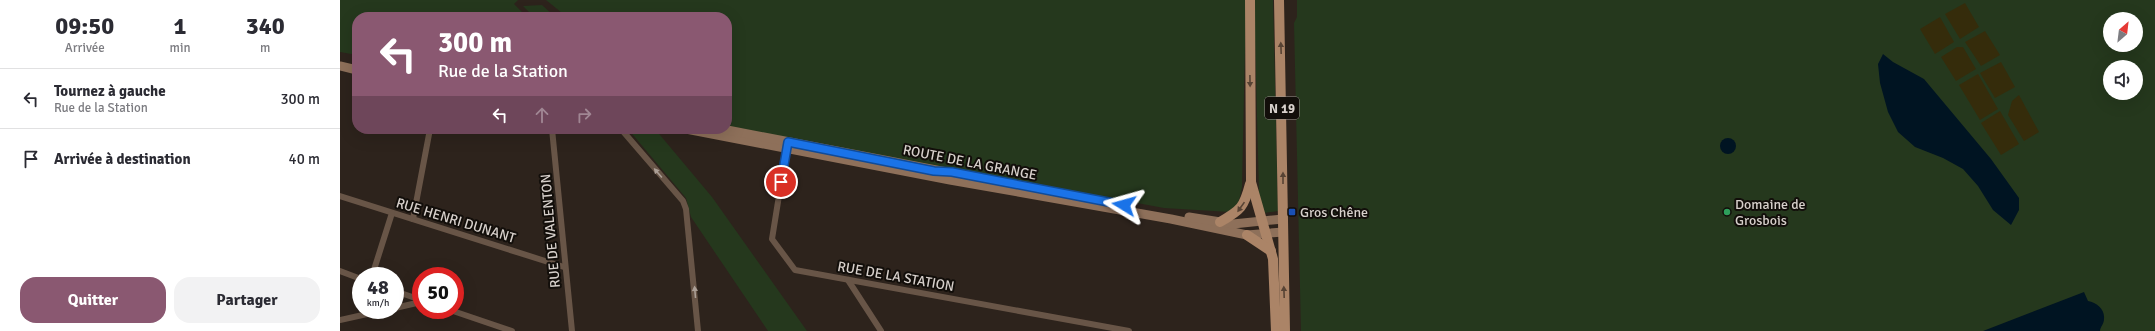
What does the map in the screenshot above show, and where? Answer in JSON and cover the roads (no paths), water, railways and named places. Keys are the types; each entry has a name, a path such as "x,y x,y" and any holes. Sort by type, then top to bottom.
{"main road":[{"name":"N 19","path":"1250,0 1250,182 1271,251 1275,279 1276,331"},
{"name":"N 19","path":"1279,0 1283,118 1285,331"},
{"path":"340,61 352,63"},
{"path":"340,66 352,69"},
{"name":"ROUTE DE LA GRANGE","path":"732,131 788,145"},
{"name":"ROUTE DE LA GRANGE","path":"718,134 934,171 952,172 1220,226 1247,235 1283,232"},
{"path":"1220,226 1240,210 1246,200 1250,182"},
{"name":"ROUTE DE LA GRANGE","path":"1220,226 1283,219"},
{"path":"1247,235 1271,251"}],"street":[{"path":"413,219 429,134"},
{"name":"RUE DE VALENTON","path":"552,134 564,267 572,331"},
{"path":"625,134 683,201 686,209 698,331"},
{"name":"RUE DE LA STATION","path":"788,145 772,238 794,270 1129,331"},
{"name":"RUE HENRI DUNANT","path":"340,196 564,267"},
{"path":"375,267 392,213"},
{"path":"340,271 352,276"},
{"path":"848,280 881,331"},
{"path":"464,315 512,331"},
{"path":"340,320 352,317"}],"water":[{"path":"1883,54 1893,62 1924,79 1991,159 2019,198 2019,210 2011,225 1993,210 1978,186 1963,169 1943,158 1915,147 1898,132 1888,112 1880,83 1878,64"},
{"path":"1728,138 1734,140 1736,146 1734,152 1728,154 1722,152 1720,146 1722,140"},
{"path":"2084,292 2088,301 2094,303 2102,309 2104,321 2100,331 1983,331"}],"place":[{"name":"Gros Chêne","path":"1292,212"},
{"name":"Domaine de Grosbois","path":"1727,212"}]}
